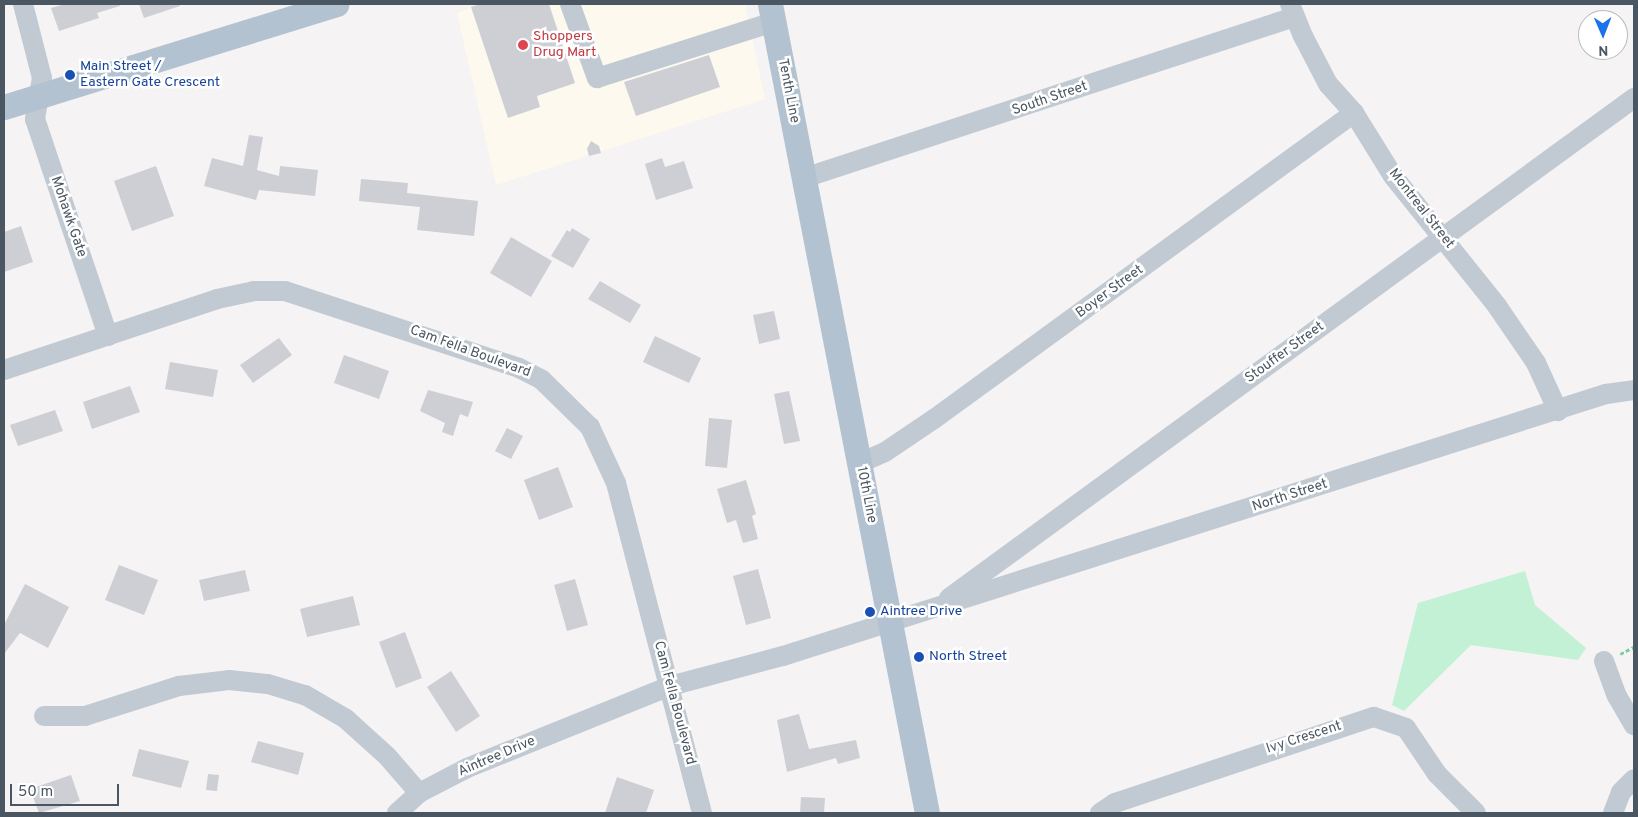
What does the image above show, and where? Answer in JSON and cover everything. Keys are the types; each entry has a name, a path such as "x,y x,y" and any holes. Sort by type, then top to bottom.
{"main road":[{"path":"4,107 336,4"},
{"name":"Tenth Line","path":"772,13 804,178"},
{"name":"10th Line","path":"804,178 860,463 888,622 927,813"}],"street":[{"name":"Mohawk Gate","path":"23,4 42,78 37,96 35,119 108,336"},
{"path":"570,4 597,78 772,13"},
{"name":"Montreal Street","path":"1292,10 1328,84 1354,113 1393,176 1444,237 1536,363 1558,411"},
{"name":"South Street","path":"804,178 1292,10"},
{"name":"Stouffer Street","path":"935,608 1634,98"},
{"name":"Boyer Street","path":"860,463 885,452 942,414 1354,113"},
{"name":"Cam Fella Boulevard","path":"4,370 217,299 254,291 285,291 500,361 541,379 590,427 610,468 670,686 702,813"},
{"name":"North Street","path":"888,622 1558,411 1606,394 1634,390"},
{"name":"Aintree Drive","path":"398,813 419,794 467,768 670,686 783,656 888,622"},
{"path":"1604,661 1617,696 1634,725"},
{"path":"44,716 85,716 179,686 229,680 268,684 305,695 346,719 387,756 419,794"},
{"name":"Ivy Crescent","path":"1100,813 1115,803 1374,717 1406,728 1437,774 1476,813"},
{"path":"1613,813 1621,792 1634,779"}],"shaded area":[{"path":"482,4 745,4 765,99 496,185 457,13"}],"green space":[{"path":"1525,571 1535,605 1586,648 1578,660 1471,645 1404,711 1392,705 1418,603"}],"building":[{"path":"65,4 119,4 120,6 97,13 99,18 59,31 51,8"},
{"path":"139,4 179,4 180,6 144,18"},
{"name":"Shoppers Drug Mart","path":"480,4 549,4 575,83 537,96 540,107 508,118 471,7"},
{"path":"709,55 720,87 636,116 624,82"},
{"path":"249,135 263,137 257,170 279,176 280,166 318,170 315,196 259,190 256,200 204,186 212,158 243,166"},
{"path":"591,141 599,146 601,153 589,156 587,149"},
{"path":"662,158 665,167 684,161 693,188 656,200 645,164"},
{"path":"156,166 174,216 132,231 114,181"},
{"path":"361,179 408,183 407,193 478,201 474,236 417,230 420,207 359,201"},
{"path":"21,226 33,262 4,272 4,232"},
{"path":"572,228 590,239 573,268 551,256 567,230 570,232"},
{"path":"511,237 552,261 531,297 490,273"},
{"path":"600,281 641,305 630,323 588,299"},
{"path":"774,311 780,339 759,344 753,315"},
{"path":"655,336 701,358 689,383 643,362"},
{"path":"279,338 292,355 253,383 240,365"},
{"path":"344,355 389,371 379,399 334,383"},
{"path":"170,362 218,370 213,397 165,389"},
{"path":"130,386 140,412 92,429 83,402"},
{"path":"428,390 473,402 468,417 460,414 453,436 442,432 445,423 420,411"},
{"path":"789,391 800,441 784,444 774,394"},
{"path":"55,410 63,431 18,446 10,425"},
{"path":"709,418 732,420 727,468 705,466"},
{"path":"507,428 523,436 511,459 495,451"},
{"path":"558,467 573,507 539,520 524,480"},
{"path":"746,480 756,514 752,516 758,539 743,543 736,520 727,523 717,489"},
{"path":"119,565 158,580 144,615 105,600"},
{"path":"758,569 771,618 746,625 733,576"},
{"path":"245,570 250,591 204,601 199,580"},
{"path":"575,579 588,625 567,631 554,585"},
{"path":"25,584 69,607 48,648 20,633 4,654 4,625"},
{"path":"353,596 360,625 307,637 300,609"},
{"path":"405,632 422,678 396,688 379,642"},
{"path":"451,671 480,716 456,732 427,687"},
{"path":"799,714 809,749 856,740 860,758 838,764 836,758 787,772 777,720"},
{"path":"258,741 304,753 298,775 251,762"},
{"path":"139,749 189,761 181,788 132,776"},
{"path":"208,774 219,775 217,791 206,790"},
{"path":"71,775 80,801 39,813 30,789"},
{"path":"617,777 654,790 646,813 605,813"},
{"path":"801,797 825,798 824,813 800,813"}],"place":[{"name":"Shoppers Drug Mart","path":"523,45"},
{"name":"Main Street / Eastern Gate Crescent","path":"70,75"},
{"name":"Aintree Drive","path":"870,612"},
{"name":"North Street","path":"919,657"}]}
